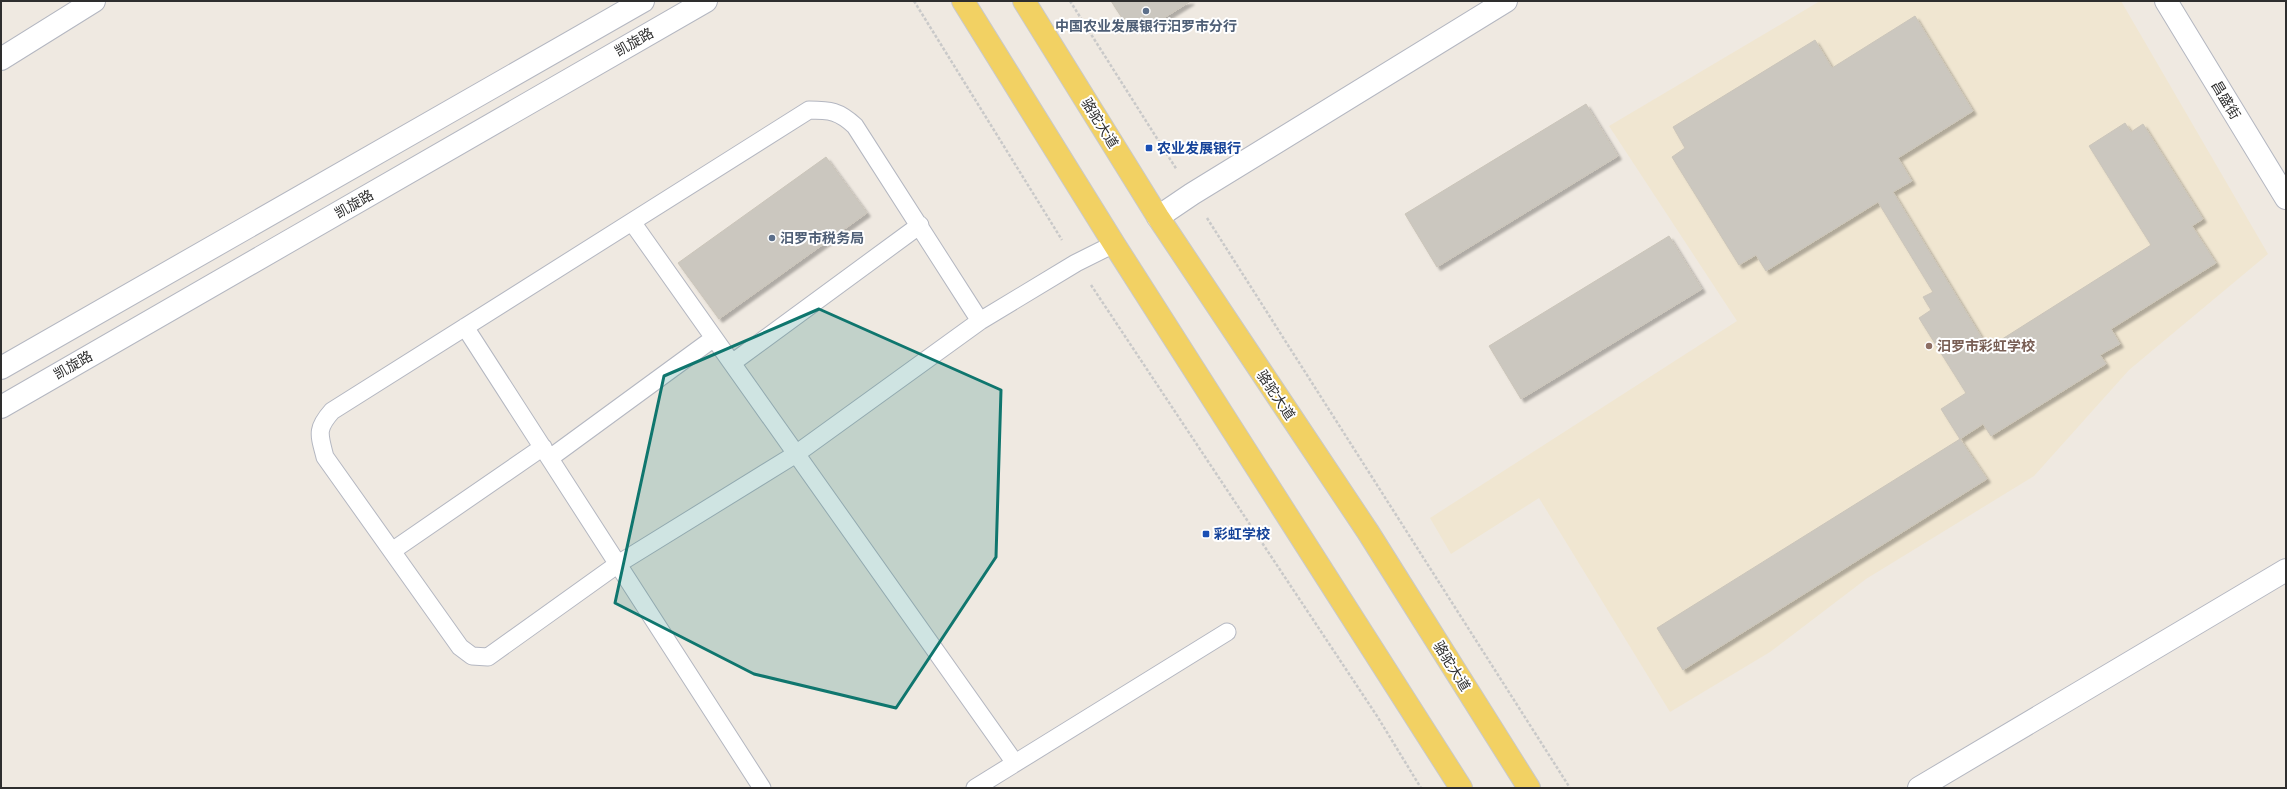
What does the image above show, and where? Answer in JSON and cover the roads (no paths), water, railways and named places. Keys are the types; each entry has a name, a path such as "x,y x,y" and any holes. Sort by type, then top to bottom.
{"main road":[{"path":"963,1 1114,244 1461,788"},
{"name":"骆驼大道","path":"1024,1 1158,217 1368,532 1529,788"}],"street":[{"path":"1,59 94,1"},
{"path":"1,368 643,1"},
{"name":"凯旋路","path":"1,407 706,1"},
{"path":"1158,217 1192,194 1506,1"},
{"name":"昌盛街","path":"2166,1 2286,198"},
{"path":"1919,788 2286,570"}],"lane":[{"path":"980,321 856,126 843,115 826,110 809,110 332,411 321,423 320,439 325,457 460,647 472,656 488,657 618,564 796,454 980,321 1076,263 1114,244"},
{"path":"632,222 1016,763"},
{"path":"732,363 920,225"},
{"path":"465,327 762,788"},
{"path":"392,551 546,452 714,338"},
{"path":"975,788 1227,632"}],"place":[{"name":"中国农业发展银行汨罗市分行","path":"1146,11"},
{"name":"农业发展银行","path":"1149,148"},
{"name":"汨罗市税务局","path":"772,238"},
{"name":"汨罗市彩虹学校","path":"1929,346"},
{"name":"彩虹学校","path":"1206,534"}]}
